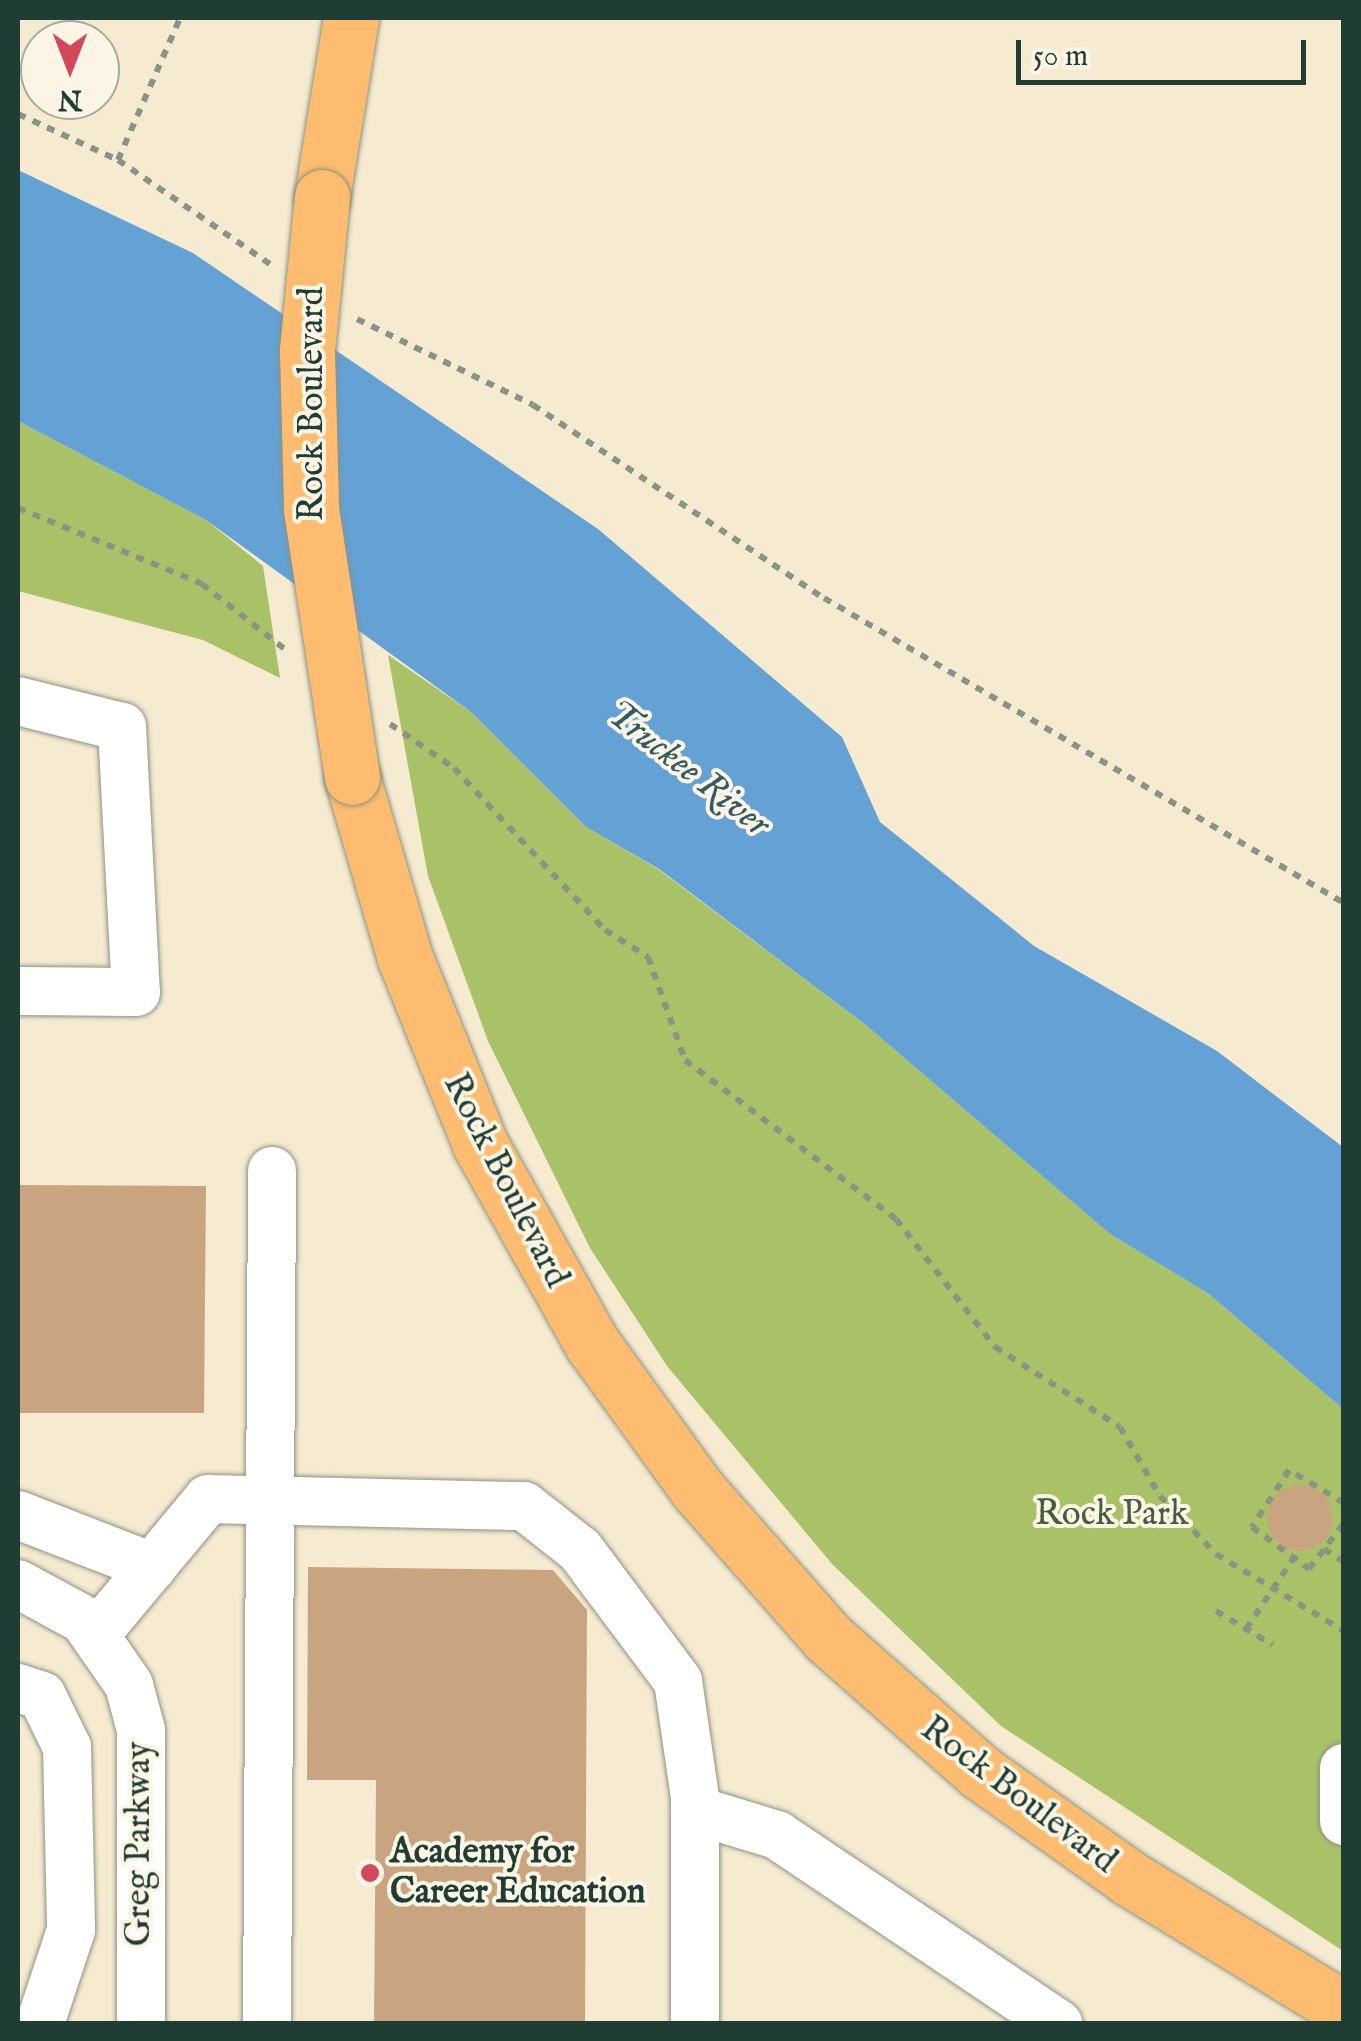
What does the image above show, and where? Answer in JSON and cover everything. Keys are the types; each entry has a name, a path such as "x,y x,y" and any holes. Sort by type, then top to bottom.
{"main road":[{"name":"Rock Boulevard","path":"351,18 322,197 307,351 311,509 352,778 404,958 480,1144 593,1345 698,1490 828,1638 954,1751 1129,1878 1344,2010"}],"street":[{"path":"18,700 122,727 136,992 18,991"},
{"path":"267,2024 272,1171"},
{"path":"18,1584 90,1627 152,1567 208,1499 270,1506 524,1506 580,1550 678,1681 695,1810 694,2024"},
{"path":"18,1515 152,1567"},
{"name":"Greg Parkway","path":"90,1627 129,1684 141,1730 140,2024"},
{"path":"18,1688 42,1696 67,1747 71,1930 40,2024"},
{"path":"1344,1768 1344,1820"},
{"path":"695,1810 777,1836 1058,2024"},
{"path":"71,1930 141,1938"}],"path":[{"path":"118,160 180,18"},
{"path":"18,114 118,160 278,269"},
{"path":"342,310 533,404 824,598 1344,903"},
{"path":"18,508 202,584 296,657"},
{"path":"376,714 454,768 605,930 648,957 685,1060 896,1220 995,1347 1120,1427 1160,1496 1216,1554 1344,1630"},
{"path":"1344,1503 1289,1470 1252,1527 1310,1569 1344,1522"},
{"path":"1324,1549 1344,1562"},
{"path":"1246,1630 1292,1559"},
{"path":"1216,1612 1273,1646"}],"green space":[{"path":"18,421 206,520 263,566 280,678 203,640 18,591"},
{"name":"Rock Park","path":"388,655 471,712 586,827 658,869 867,1026 1110,1234 1209,1294 1343,1409 1343,1951 1001,1726 832,1564 667,1366 590,1248 488,1041 428,876"}],"water":[{"name":"Truckee River","path":"18,170 193,253 598,529 842,737 880,822 1034,946 1217,1051 1343,1147 1343,1409 1209,1294 1110,1234 867,1026 659,869 586,827 471,712 206,520 18,421"}],"building":[{"path":"18,1185 206,1186 204,1413 18,1413"},
{"path":"1300,1485 1323,1495 1333,1518 1323,1541 1300,1551 1277,1541 1267,1518 1277,1495"},
{"path":"308,1567 553,1570 587,1610 585,2024 374,2024 376,1780 307,1780"}],"place":[{"name":"Academy for Career Education","path":"370,1873"}]}
